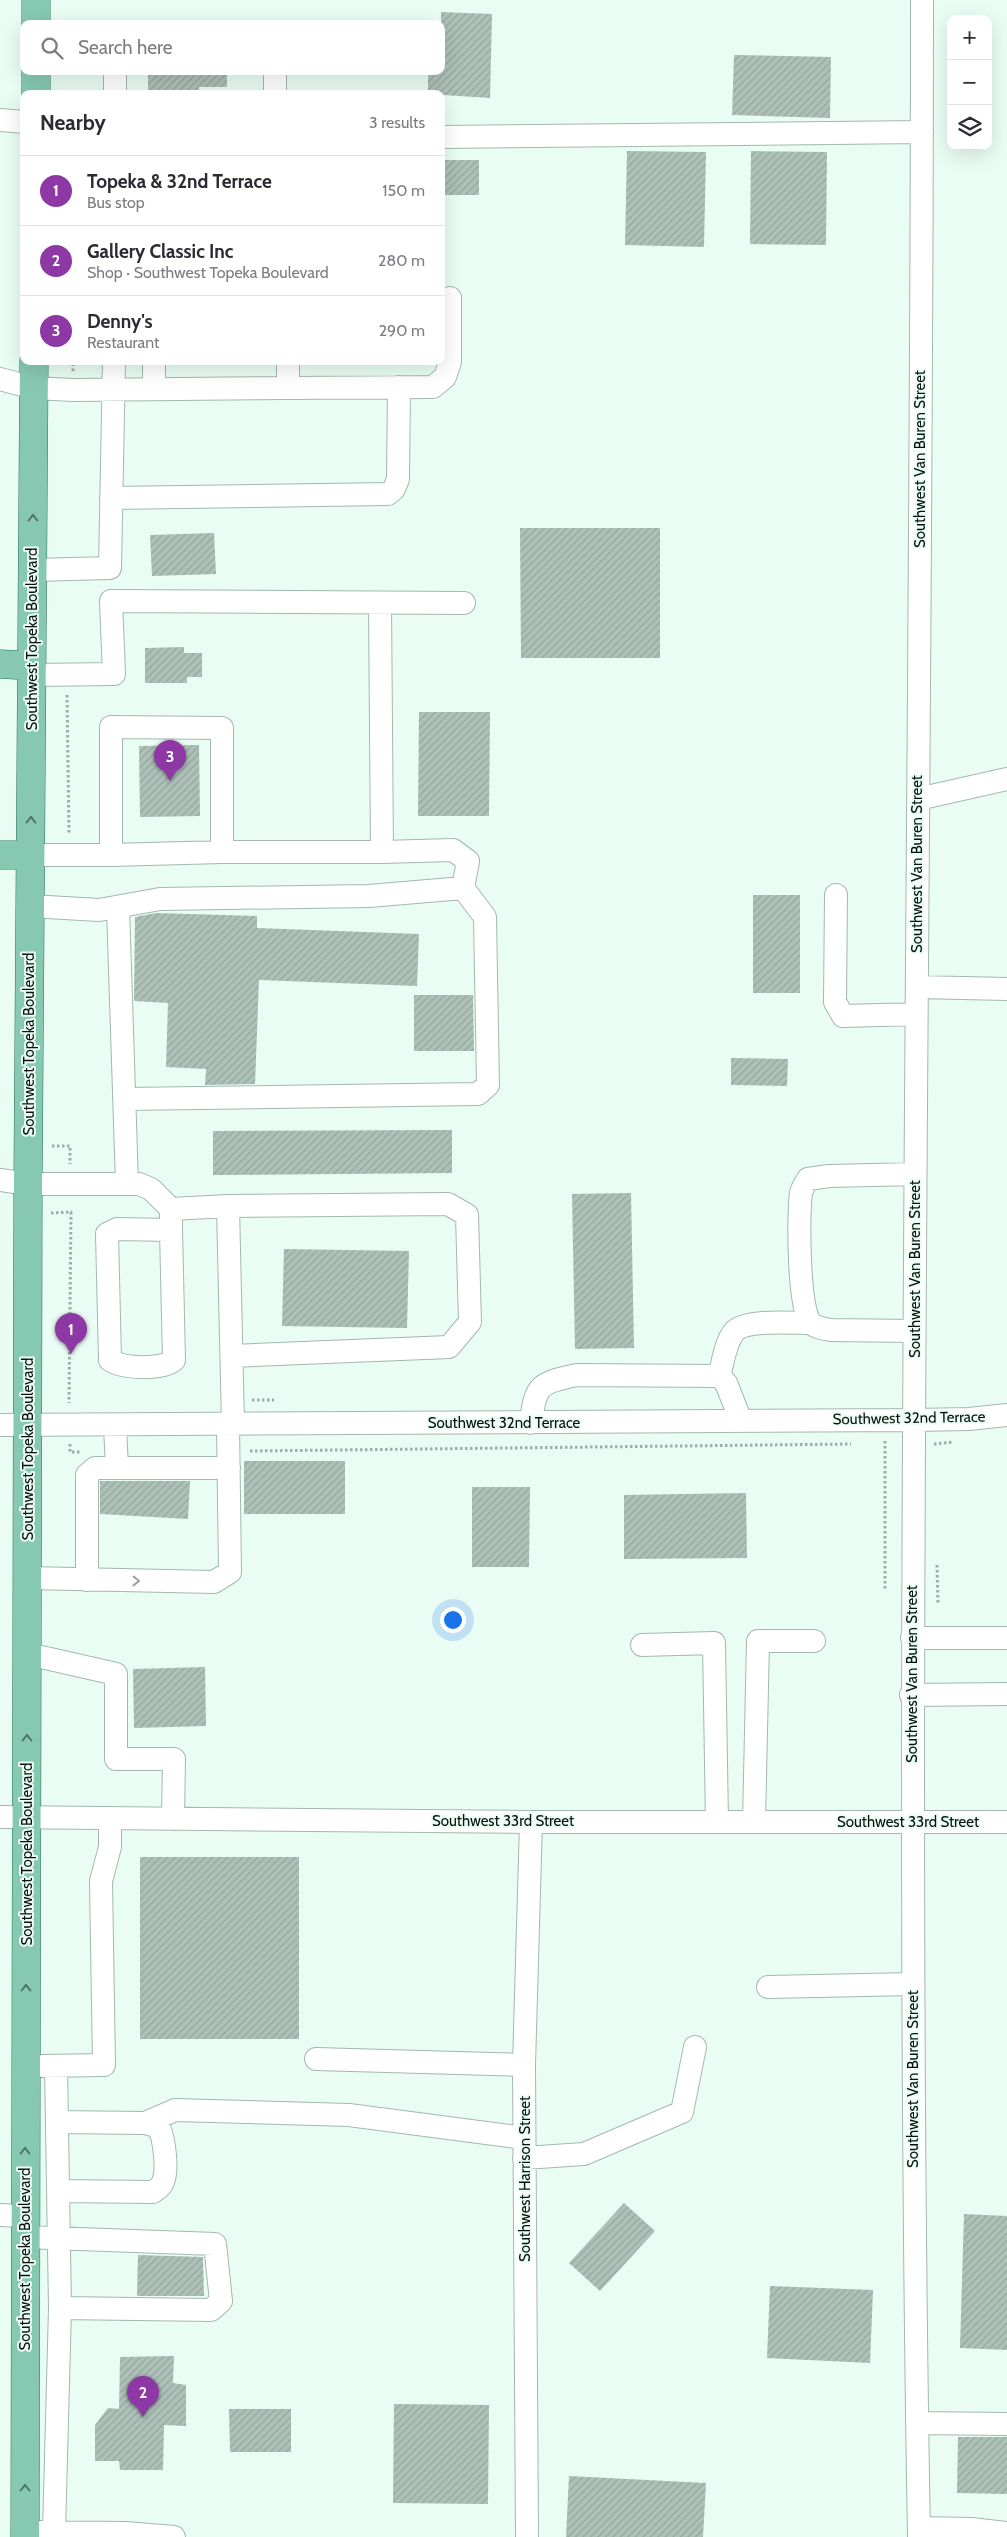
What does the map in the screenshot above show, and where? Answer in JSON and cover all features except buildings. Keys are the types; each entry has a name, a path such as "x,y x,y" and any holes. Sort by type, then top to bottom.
{"main road":[{"path":"36,0 36,20"},
{"path":"36,75 36,90"},
{"name":"Southwest Topeka Boulevard","path":"25,2534 17,2223 26,2066 13,1817 28,1654 28,1184 34,365"},
{"path":"0,664 32,671"},
{"path":"0,854 30,854"}],"street":[{"name":"Southwest Van Buren Street","path":"919,2533 913,1984 912,1638 922,0"},
{"path":"114,90 115,75"},
{"path":"275,75 276,90"},
{"path":"0,120 20,122"},
{"path":"445,137 922,132"},
{"path":"0,378 34,388 114,390 433,387 445,377 450,362 450,298"},
{"path":"32,671 114,674 110,568 114,365"},
{"path":"154,365 154,389"},
{"path":"288,365 288,388"},
{"path":"111,498 388,494 394,490 398,479 399,388"},
{"path":"33,570 110,568"},
{"path":"111,601 464,603"},
{"path":"380,603 382,852"},
{"path":"111,854 111,727 222,728 222,852"},
{"path":"918,800 1007,779"},
{"path":"30,854 453,850 468,861 463,888 485,917 488,1085 478,1094 124,1099"},
{"path":"30,906 99,910 160,899 369,896 463,888"},
{"path":"836,895 835,1002 843,1016 916,1014"},
{"path":"118,908 127,1184"},
{"path":"916,987 1007,989"},
{"path":"810,1323 805,1313 803,1300 800,1236 801,1190 808,1179 829,1176 915,1174"},
{"path":"0,1180 28,1184 139,1184 151,1188 171,1219 174,1360 167,1366 119,1366 110,1360 107,1234 117,1229 171,1219 228,1206 448,1204 467,1215 470,1322 448,1347 232,1356"},
{"path":"28,1578 214,1582 230,1572 229,1468 232,1356 228,1206"},
{"path":"719,1376 728,1342 735,1331 747,1325 810,1323 820,1328 832,1330 914,1331"},
{"path":"530,1422 533,1399 542,1386 554,1380 577,1375 719,1376 726,1382 741,1421"},
{"name":"Southwest 32nd Terrace","path":"0,1425 115,1426 914,1420 969,1419 1007,1415"},
{"path":"115,1426 117,1468"},
{"path":"87,1580 87,1475 95,1468 229,1468"},
{"path":"912,1638 1007,1638"},
{"path":"754,1822 758,1641 814,1640"},
{"path":"642,1645 714,1643 717,1822"},
{"path":"28,1654 116,1674 116,1759 174,1759 173,1819"},
{"path":"912,1695 1007,1694"},
{"name":"Southwest 33rd Street","path":"13,1817 530,1822 1007,1822"},
{"path":"26,2066 104,2065 101,1881 110,1846 110,1818"},
{"name":"Southwest Harrison Street","path":"527,2537 524,2065 530,1822"},
{"path":"768,1987 913,1984"},
{"path":"145,2123 176,2110 349,2115 524,2148 584,2154 682,2112 695,2047"},
{"path":"316,2059 524,2065"},
{"path":"54,2532 60,2308 56,2066"},
{"path":"57,2122 145,2123 159,2128 164,2139 162,2184 153,2192 58,2191"},
{"path":"17,2223 59,2239 215,2244 221,2301 211,2310 60,2308"},
{"path":"917,2423 1007,2424"},
{"path":"919,2533 971,2529 1007,2533"},
{"path":"25,2534 54,2532 125,2533 174,2537"}],"path":[{"path":"67,691 69,835"},
{"path":"884,1420 885,1590"}],"place":[{"name":"Denny's","path":"170,781"},
{"name":"Topeka & 32nd Terrace","path":"71,1354"},
{"name":"Gallery Classic Inc","path":"143,2417"}]}
